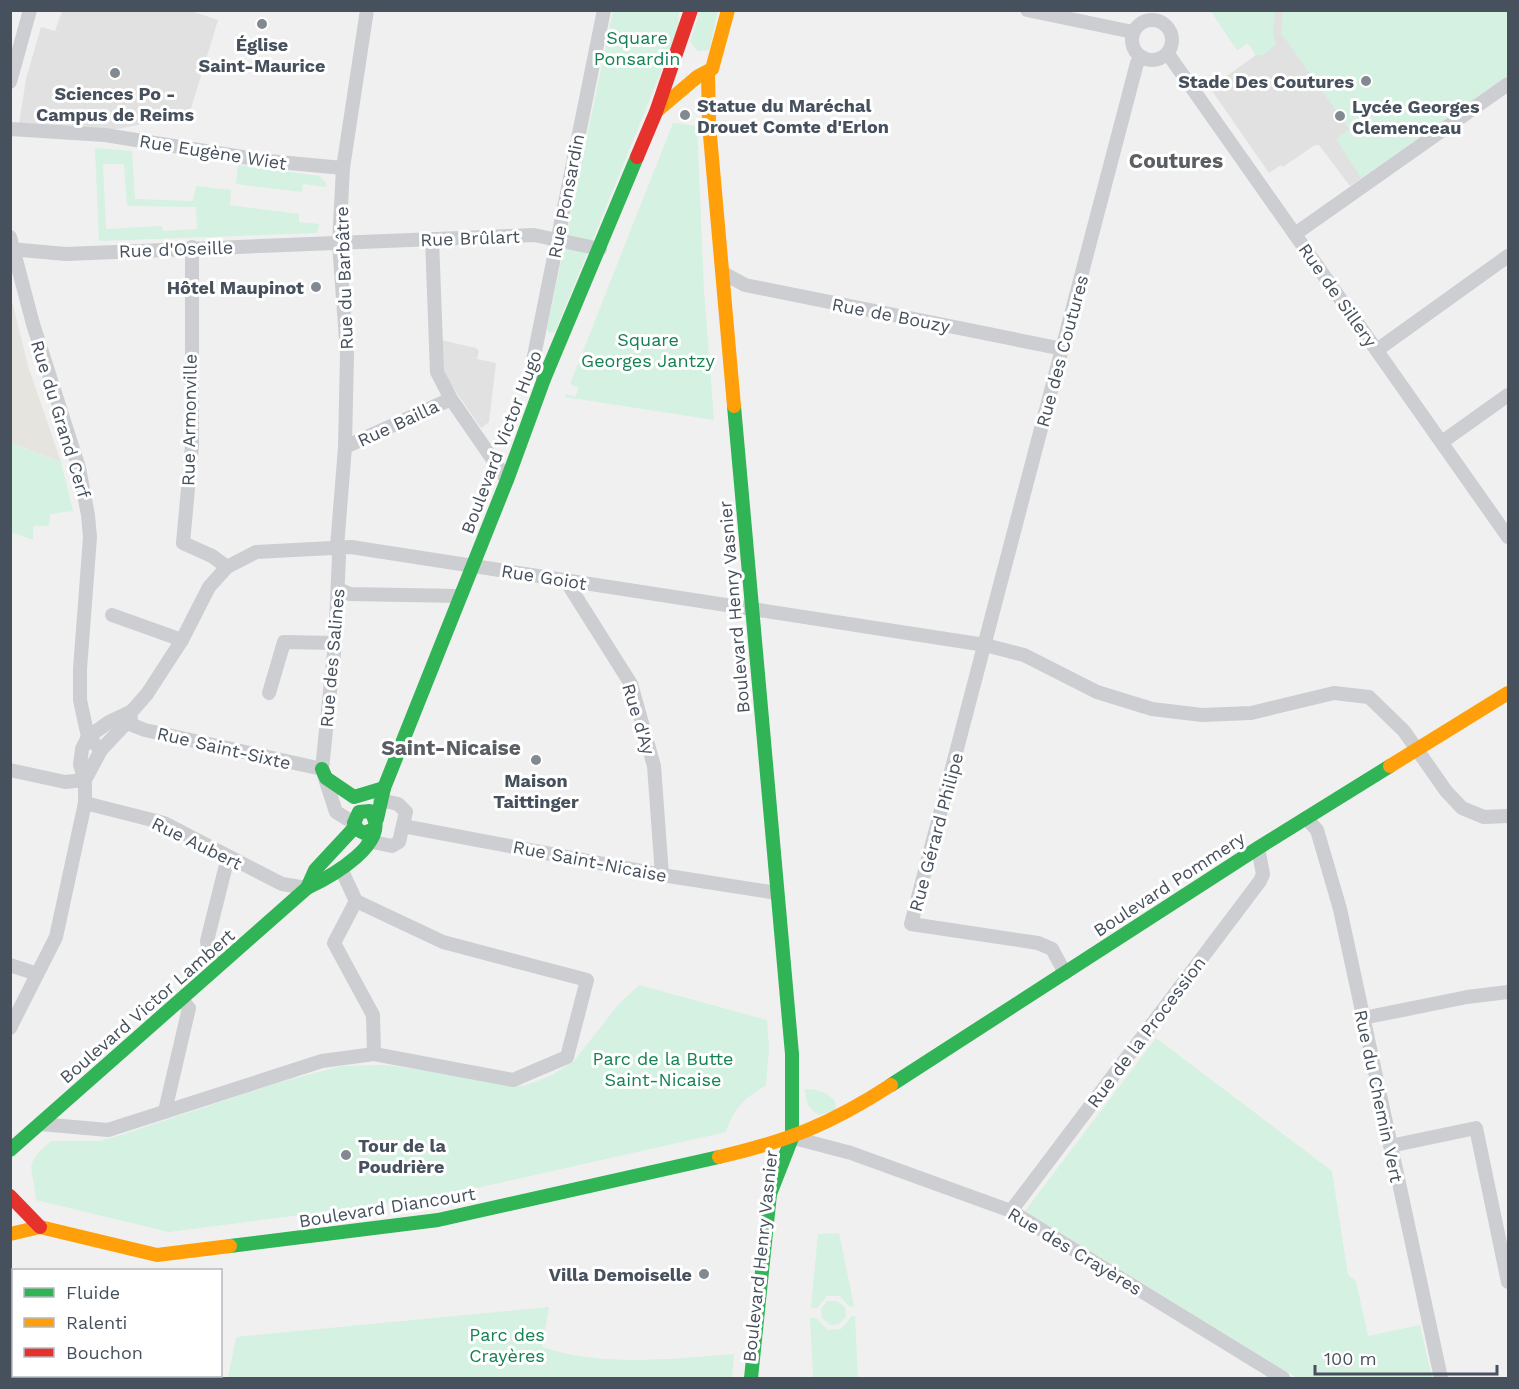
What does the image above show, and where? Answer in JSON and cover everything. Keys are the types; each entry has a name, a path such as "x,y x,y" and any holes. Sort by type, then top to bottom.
{"main road":[{"name":"Boulevard Victor Hugo","path":"382,794 507,480 544,379 656,112 691,10"},
{"name":"Boulevard Henry Vasnier","path":"697,69 718,51 728,10"},
{"name":"Boulevard Henry Vasnier","path":"685,30 685,50 697,69 723,273 792,1062 792,1138 783,1189 765,1378"},
{"name":"Boulevard Victor Hugo","path":"656,112 697,69"},
{"name":"Boulevard Pommery","path":"792,1138 853,1110 1258,848 1509,693"},
{"path":"322,769 326,778 354,797 382,794"},
{"path":"307,888 315,870 355,825 356,815 382,794"},
{"path":"307,888 349,864 373,830 382,794"},
{"path":"362,811 370,811 373,830"},
{"path":"355,825 364,833 373,830"},
{"name":"Boulevard Victor Lambert","path":"10,1150 307,888"},
{"name":"Boulevard Henry Vasnier","path":"751,1378 770,1194 792,1138"},
{"name":"Boulevard Diancourt","path":"10,1234 40,1227 157,1255 178,1254 438,1220 792,1138"},
{"path":"10,1196 40,1227"}],"street":[{"path":"10,82 30,10"},
{"name":"Rue du Barbâtre","path":"337,547 345,447 346,354 339,243 343,168 367,10"},
{"name":"Rue Ponsardin","path":"544,379 532,362 603,10"},
{"path":"1027,10 1133,32"},
{"path":"1157,15 1170,30 1173,42 1167,54 1155,60 1142,57 1132,44 1133,32 1142,22 1157,15"},
{"name":"Rue de Sillery","path":"1167,54 1509,537"},
{"name":"Rue des Coutures","path":"985,645 1137,63 1142,57"},
{"path":"1295,234 1509,84"},
{"name":"Rue Eugène Wiet","path":"10,129 105,135 268,162 343,168"},
{"name":"Rue Brûlart","path":"339,243 534,235 600,249"},
{"path":"432,239 437,372 451,399 507,480"},
{"name":"Rue d'Oseille","path":"11,245 66,254 192,247 339,243"},
{"name":"Rue du Grand Cerf","path":"11,245 42,355 79,468 88,515 90,537 80,669 80,700 88,738"},
{"name":"Rue Armonville","path":"192,247 192,445 183,543 212,556 227,567"},
{"path":"1377,350 1509,256"},
{"name":"Rue de Bouzy","path":"723,273 745,285 1063,349"},
{"path":"1442,442 1509,395"},
{"name":"Rue Bailla","path":"345,447 451,399"},
{"name":"Rue Goiot","path":"227,567 256,552 308,551 337,547 566,580 985,645 1024,655 1097,692 1152,709 1202,715 1251,713 1334,693 1369,697 1404,731 1446,792 1462,808 1484,817 1509,816"},
{"name":"Rue des Salines","path":"322,769 335,643 339,557 337,547"},
{"path":"85,780 101,750 129,717 182,640 209,587 227,567"},
{"name":"Rue d'Ay","path":"566,580 631,684 654,766 662,875"},
{"path":"338,589 350,594 459,596"},
{"path":"112,615 182,640"},
{"path":"269,693 284,642 335,643"},
{"name":"Rue Gérard Philipe","path":"985,645 911,924 1038,943 1052,949 1065,973"},
{"path":"10,1028 56,937 85,803 85,780 80,765 82,749 88,738 109,722 129,717"},
{"name":"Rue Saint-Sixte","path":"129,717 145,730 322,769"},
{"path":"88,738 101,750"},
{"path":"322,769 336,812 355,825"},
{"path":"10,770 65,782 85,780"},
{"path":"373,830 392,846 399,842 406,812 382,794"},
{"name":"Rue Aubert","path":"85,803 164,823 282,884 307,888"},
{"name":"Rue du Chemin Vert","path":"1306,818 1317,830 1340,909 1441,1378"},
{"name":"Rue Saint-Nicaise","path":"403,826 662,875 777,893"},
{"name":"Rue de la Procession","path":"1011,1211 1260,881 1263,874 1258,848"},
{"path":"217,967 209,955 207,941 228,856"},
{"path":"40,1124 108,1130 322,1061 374,1054 513,1080 567,1057 587,980 443,942 356,901 341,869"},
{"path":"356,901 334,943 374,1015 374,1054"},
{"path":"10,965 37,974"},
{"path":"1363,1018 1467,997 1509,992"},
{"path":"165,1112 189,1008 182,1000"},
{"path":"1390,1146 1476,1128 1509,1282"},
{"name":"Rue des Crayères","path":"792,1138 851,1154 1011,1211 1283,1378"}],"shaded area":[{"name":"Sciences Po - Campus de Reims","path":"62,11 191,11 218,20 189,115 112,130 19,124 26,79 41,27 55,31"},
{"name":"Lycée Georges Clemenceau","path":"1211,11 1508,11 1508,75 1350,186 1319,145 1315,145 1283,167 1281,165 1269,173 1210,88 1256,55 1248,43 1237,50"},
{"path":"10,293 28,366 61,462 11,443"},
{"path":"441,340 476,348 479,351 477,359 496,363 489,422 481,428 443,373"}],"green space":[{"name":"Square Ponsardin","path":"613,11 679,11 678,30 555,332 549,333 547,329"},
{"path":"700,11 718,11 709,50 698,51 690,42"},
{"path":"1211,11 1275,11 1273,34 1276,45 1263,55 1256,55 1248,43 1237,50"},
{"name":"Lycée Georges Clemenceau","path":"1283,11 1508,11 1508,75 1361,178 1336,139 1349,129 1281,33"},
{"name":"Square Georges Jantzy","path":"673,123 697,126 704,290 714,420 565,397 566,394 575,397 579,388 570,384"},
{"path":"95,148 132,151 135,199 193,201 196,186 231,190 230,205 299,214 299,222 319,224 317,233 99,241","holes":["103,164 124,164 127,206 196,207 197,229 163,231 162,226 106,229"]},
{"path":"238,165 319,176 326,182 326,187 303,184 302,192 236,184"},
{"path":"10,443 61,462 73,511 50,514 49,526 33,526 33,540 11,532"},
{"name":"Parc de la Butte Saint-Nicaise","path":"639,985 767,1020 769,1047 766,1086 741,1104 726,1132 437,1197 169,1232 36,1200 32,1173 33,1161 51,1141 99,1141 280,1082 342,1066 387,1065 524,1086 552,1075 574,1061 618,1005"},
{"path":"1156,1038 1332,1171 1348,1275 1356,1281 1368,1336 1420,1325 1432,1378 1297,1378 1025,1211"},
{"path":"805,1089 818,1090 829,1095 835,1101 836,1110 819,1115 815,1113 808,1105"},
{"path":"839,1233 854,1306 850,1307 840,1296 827,1296 817,1308 811,1308 818,1234"},
{"path":"827,1301 837,1301 845,1307 846,1317 839,1324 830,1325 822,1318 821,1309"},
{"name":"Parc des Crayères","path":"549,1307 542,1347 588,1357 637,1360 734,1354 732,1378 228,1378 236,1337"},
{"path":"852,1316 855,1316 858,1378 813,1378 810,1318 816,1318 828,1330 841,1329"},
{"path":"66,1377 157,1378 67,1378"}],"traffic: fast":[{"path":"377,819 384,788 507,480 544,379 637,157"},
{"path":"734,406 792,1054 792,1138"},
{"path":"891,1085 1258,848 1390,766"},
{"path":"322,769 326,778 354,797 384,788"},
{"path":"10,1150 307,888 356,857 374,835 375,823 370,811 359,812 354,823 358,830 364,833 374,829"},
{"path":"307,888 315,870 355,827"},
{"path":"751,1378 770,1194 792,1138"},
{"path":"230,1246 438,1220 719,1157"}],"traffic: slow":[{"path":"658,110 697,77 712,69 728,10"},
{"path":"708,73 709,124 734,406"},
{"path":"1390,766 1508,693"},
{"path":"719,1157 808,1130 849,1110 891,1085"},
{"path":"10,1234 40,1227 157,1255 230,1246"}],"traffic: jam":[{"path":"637,157 656,112 691,10"},
{"path":"10,1196 40,1227"}],"place":[{"name":"Église Saint-Maurice","path":"262,24"},
{"name":"Sciences Po - Campus de Reims","path":"115,73"},
{"name":"Stade Des Coutures","path":"1366,81"},
{"name":"Statue du Maréchal Drouet Comte d'Erlon","path":"685,115"},
{"name":"Lycée Georges Clemenceau","path":"1340,116"},
{"name":"Hôtel Maupinot","path":"316,287"},
{"name":"Maison Taittinger","path":"536,760"},
{"name":"Tour de la Poudrière","path":"346,1155"},
{"name":"Villa Demoiselle","path":"704,1274"}],"district":[{"name":"Coutures","path":"1176,160"},
{"name":"Saint-Nicaise","path":"451,747"}]}
